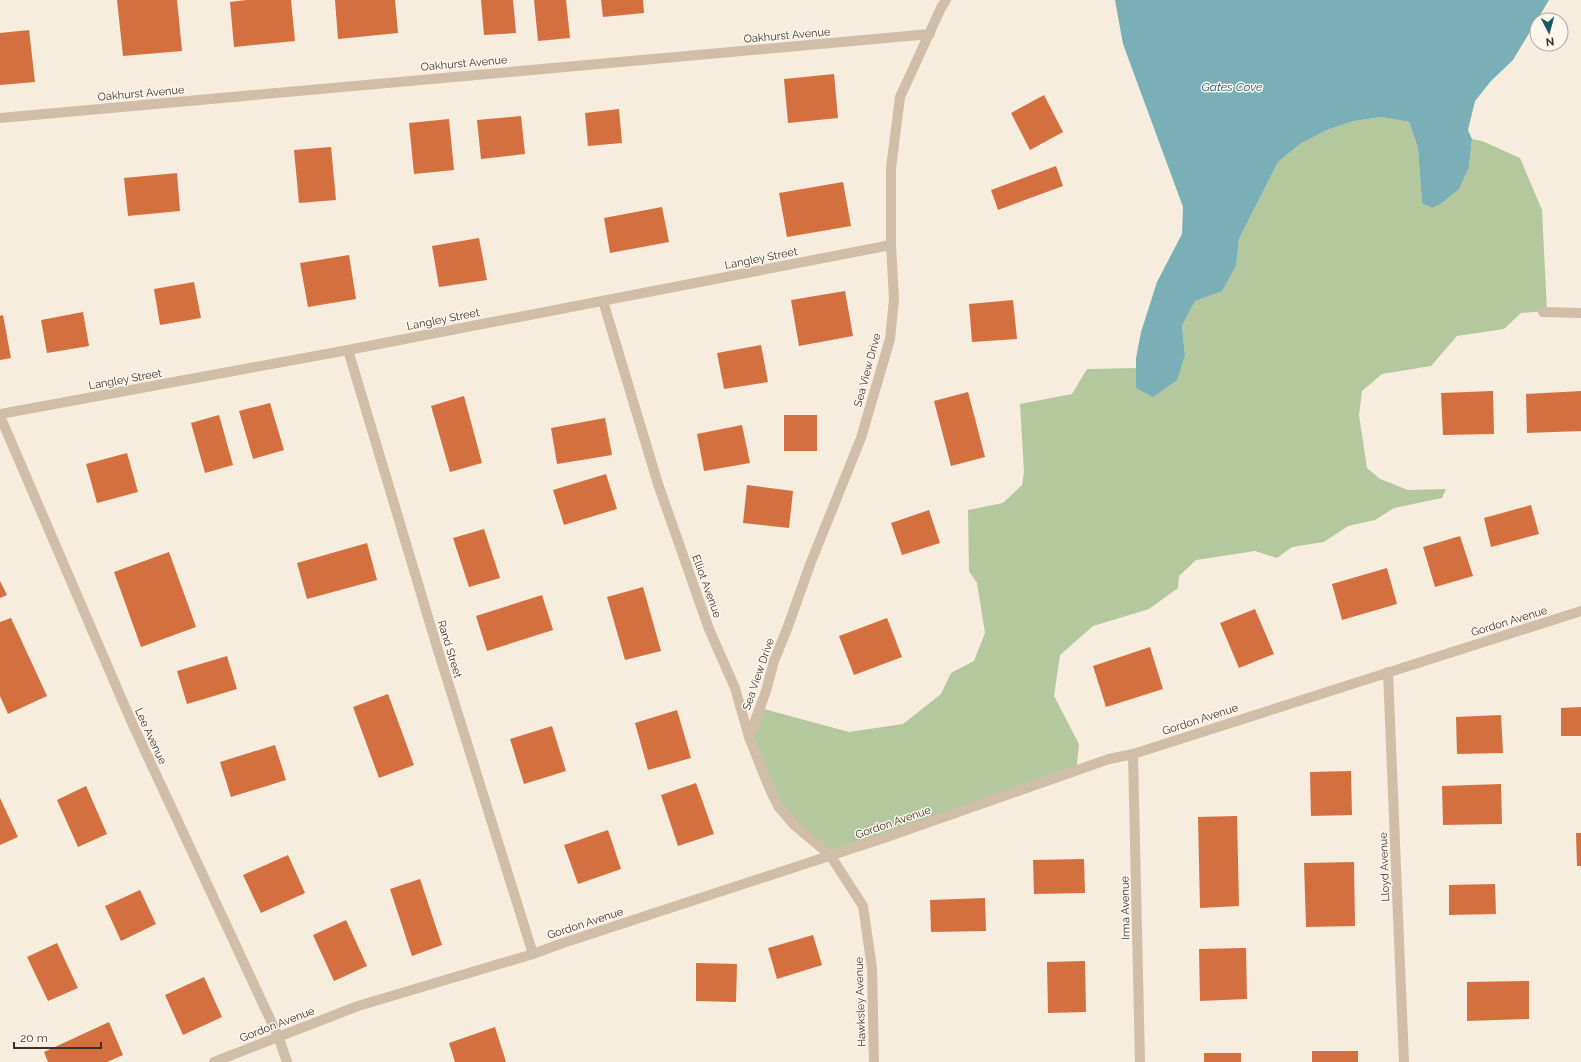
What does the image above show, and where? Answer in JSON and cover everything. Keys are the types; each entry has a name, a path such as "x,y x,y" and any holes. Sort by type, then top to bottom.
{"street":[{"name":"Sea View Drive","path":"749,737 766,691 774,662 811,562 861,438 890,340 894,299 891,245 891,168 900,97 946,0"},
{"name":"Oakhurst Avenue","path":"0,118 930,34"},
{"name":"Langley Street","path":"0,415 348,350 891,245"},
{"name":"Elliot Avenue","path":"603,301 658,484 709,628 735,688 749,737 768,785 778,806 794,825 830,855"},
{"path":"1543,312 1581,313"},
{"name":"Rand Street","path":"348,350 437,647 533,954"},
{"name":"Lee Avenue","path":"0,415 132,723 278,1036 288,1062"},
{"name":"Gordon Avenue","path":"214,1062 358,1006 533,954 830,855 1109,759 1133,754 1581,611"},
{"name":"Lloyd Avenue","path":"1388,672 1404,1062"},
{"name":"Irma Avenue","path":"1133,754 1140,1062"},
{"name":"Hawksley Avenue","path":"830,855 863,906 872,968 874,1062"}],"green space":[{"path":"1382,117 1409,122 1418,148 1422,202 1469,167 1472,139 1482,141 1520,158 1542,210 1547,311 1521,313 1504,329 1457,336 1431,366 1382,374 1362,391 1359,415 1367,468 1380,479 1408,490 1446,489 1442,498 1394,508 1375,520 1348,526 1324,542 1292,547 1277,558 1255,551 1196,560 1179,576 1178,588 1149,609 1093,626 1060,655 1054,696 1079,744 1076,773 828,859 768,793 749,724 764,709 849,732 903,724 941,694 951,673 974,661 985,633 977,583 969,571 968,510 1003,503 1022,485 1024,472 1020,404 1072,394 1087,369 1136,368 1136,388 1185,355 1182,326 1195,301 1222,290 1236,266 1239,239 1278,162 1300,144 1327,130 1354,121"}],"water":[{"name":"Gates Cove","path":"1115,0 1549,0 1542,12 1529,12 1529,33 1513,60 1491,81 1475,101 1468,130 1472,139 1469,167 1459,189 1439,205 1433,208 1422,203 1418,148 1409,122 1382,117 1354,121 1327,130 1300,144 1278,162 1239,239 1236,266 1222,291 1195,301 1182,326 1185,355 1177,380 1153,397 1136,388 1136,358 1141,332 1157,282 1182,234 1183,207 1123,44"}],"building":[{"path":"117,0 177,0 182,51 123,56"},
{"path":"246,0 291,0 295,41 234,47 230,2"},
{"path":"335,0 395,0 398,33 338,39"},
{"path":"481,0 513,0 516,33 484,35"},
{"path":"534,0 566,0 570,38 538,41"},
{"path":"601,0 643,0 644,13 603,17"},
{"path":"29,30 35,82 0,85 0,33"},
{"path":"834,74 838,118 788,123 784,79"},
{"path":"1044,95 1063,132 1030,150 1011,113"},
{"path":"619,109 622,143 588,146 585,113"},
{"path":"521,116 525,154 481,159 477,120"},
{"path":"449,119 454,170 414,174 409,123"},
{"path":"331,147 336,200 299,203 294,150"},
{"path":"1056,166 1063,186 998,210 991,190"},
{"path":"177,173 180,211 128,216 124,178"},
{"path":"843,182 851,226 787,237 779,193"},
{"path":"662,207 669,242 610,253 604,218"},
{"path":"479,238 487,280 439,287 432,246"},
{"path":"349,255 356,299 308,307 300,263"},
{"path":"194,282 201,318 160,325 154,289"},
{"path":"845,291 853,336 799,346 791,300"},
{"path":"1013,300 1017,339 972,342 969,304"},
{"path":"83,312 89,346 47,353 41,320"},
{"path":"3,315 11,358 0,360 0,316"},
{"path":"761,345 768,382 724,389 717,353"},
{"path":"1493,391 1494,434 1443,435 1441,393"},
{"path":"1581,391 1581,431 1527,433 1526,394"},
{"path":"968,392 985,457 951,466 934,401"},
{"path":"464,396 482,463 450,472 431,406"},
{"path":"270,403 284,450 253,459 239,411"},
{"path":"219,415 233,465 205,473 191,423"},
{"path":"784,415 817,415 817,451 784,451"},
{"path":"605,418 612,455 557,464 551,428"},
{"path":"742,425 750,463 704,471 697,434"},
{"path":"127,453 138,492 97,503 86,464"},
{"path":"606,474 617,509 564,525 553,490"},
{"path":"747,485 793,491 789,528 743,523"},
{"path":"1531,505 1539,534 1491,547 1484,518"},
{"path":"929,510 940,543 902,555 891,523"},
{"path":"484,529 500,578 469,587 453,538"},
{"path":"1460,536 1473,576 1435,587 1423,547"},
{"path":"367,543 377,580 307,599 297,563"},
{"path":"169,552 196,627 141,647 114,572"},
{"path":"1387,568 1397,604 1342,620 1332,584"},
{"path":"0,581 7,595 0,598"},
{"path":"643,587 661,651 625,660 607,597"},
{"path":"542,595 553,630 487,651 476,616"},
{"path":"1255,609 1274,654 1239,668 1220,623"},
{"path":"11,618 47,696 8,714 0,696 0,622"},
{"path":"887,618 902,657 854,675 839,636"},
{"path":"1150,647 1163,689 1106,707 1093,666"},
{"path":"227,656 237,689 187,704 177,671"},
{"path":"388,694 414,765 379,778 353,707"},
{"path":"1581,707 1581,736 1561,736 1561,708"},
{"path":"677,710 691,758 648,770 635,723"},
{"path":"1501,715 1503,753 1457,754 1456,717"},
{"path":"552,726 566,771 524,784 510,739"},
{"path":"275,745 286,780 231,797 220,762"},
{"path":"1351,771 1352,815 1311,816 1310,772"},
{"path":"696,783 714,834 678,846 661,795"},
{"path":"1501,784 1502,824 1443,825 1442,786"},
{"path":"86,786 107,834 78,847 57,800"},
{"path":"0,798 18,837 0,845"},
{"path":"1237,816 1239,906 1200,908 1198,817"},
{"path":"608,830 621,869 578,884 564,845"},
{"path":"1576,833 1581,833 1581,866 1577,866"},
{"path":"288,855 305,893 261,913 243,875"},
{"path":"1084,859 1085,893 1034,894 1033,860"},
{"path":"1354,862 1355,926 1306,927 1304,863"},
{"path":"420,879 442,945 412,956 390,889"},
{"path":"1495,884 1496,914 1449,915 1449,885"},
{"path":"140,890 156,924 121,941 105,906"},
{"path":"985,898 986,931 931,932 930,900"},
{"path":"346,920 367,966 334,981 313,935"},
{"path":"813,935 822,965 777,979 768,948"},
{"path":"57,943 78,988 48,1001 27,957"},
{"path":"1246,948 1247,999 1200,1001 1199,949"},
{"path":"1085,961 1086,1012 1048,1013 1047,962"},
{"path":"696,963 737,964 736,1002 696,1001"},
{"path":"204,977 222,1017 183,1035 165,995"},
{"path":"1529,981 1529,1019 1467,1021 1467,982"},
{"path":"109,1022 123,1055 107,1062 48,1062 44,1052"},
{"path":"495,1027 506,1062 455,1062 449,1043"},
{"path":"1312,1051 1358,1051 1358,1062 1312,1062"},
{"path":"1204,1053 1241,1053 1241,1062 1204,1062"}]}
